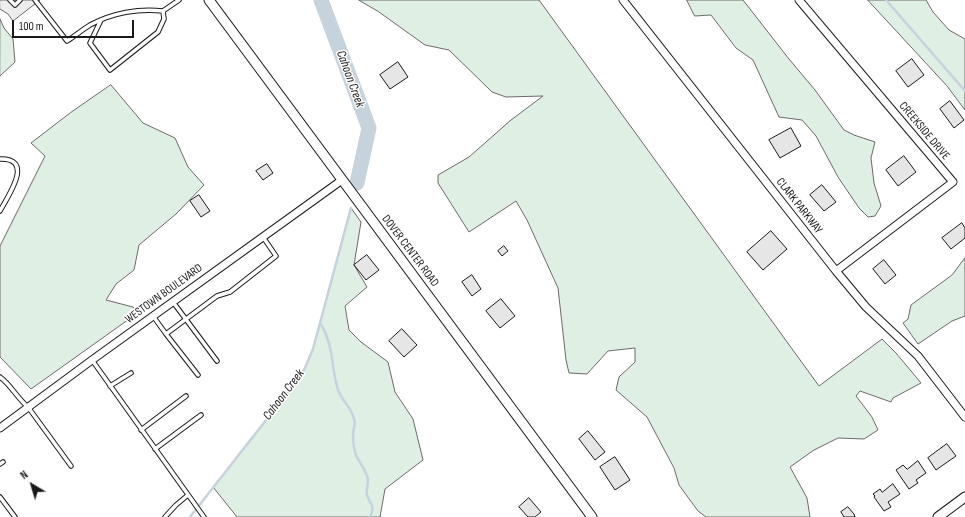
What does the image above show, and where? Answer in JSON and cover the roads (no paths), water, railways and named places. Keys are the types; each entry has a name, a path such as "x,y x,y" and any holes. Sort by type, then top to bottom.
{"street":[{"name":"DOVER CENTER ROAD","path":"209,0 592,517"},
{"name":"CLARK PARKWAY","path":"623,0 836,272 866,307 918,356 965,417"},
{"name":"CREEKSIDE DRIVE","path":"799,0 953,182 836,272"},
{"name":"WESTOWN BOULEVARD","path":"0,428 342,180"},
{"path":"938,517 965,496"}],"lane":[{"path":"10,0 15,5 20,0"},
{"path":"35,0 67,41 91,25 111,15 151,9 164,11 179,0"},
{"path":"101,20 90,43 110,70 158,32 164,19 164,11"},
{"path":"0,159 5,158 14,161 18,167 18,175 0,211"},
{"path":"166,334 217,296 230,292 276,256 263,237"},
{"path":"173,302 217,362"},
{"path":"153,316 198,375"},
{"path":"92,360 204,517"},
{"path":"110,386 131,373"},
{"path":"0,377 6,381 21,402 28,407 71,466"},
{"path":"141,430 186,396"},
{"path":"155,449 201,415"},
{"path":"165,517 176,504 188,495"},
{"path":"0,497 15,517"}],"waterway":[{"name":"Cahoon Creek","path":"321,0 369,128 357,183"},
{"path":"886,0 965,91"},
{"name":"Cahoon Creek","path":"190,517 296,382 305,368 313,349 351,208"},
{"path":"320,323 328,339 338,390 351,411 355,421 353,434 354,448 368,480 367,495 372,505 372,513 370,517"}]}
